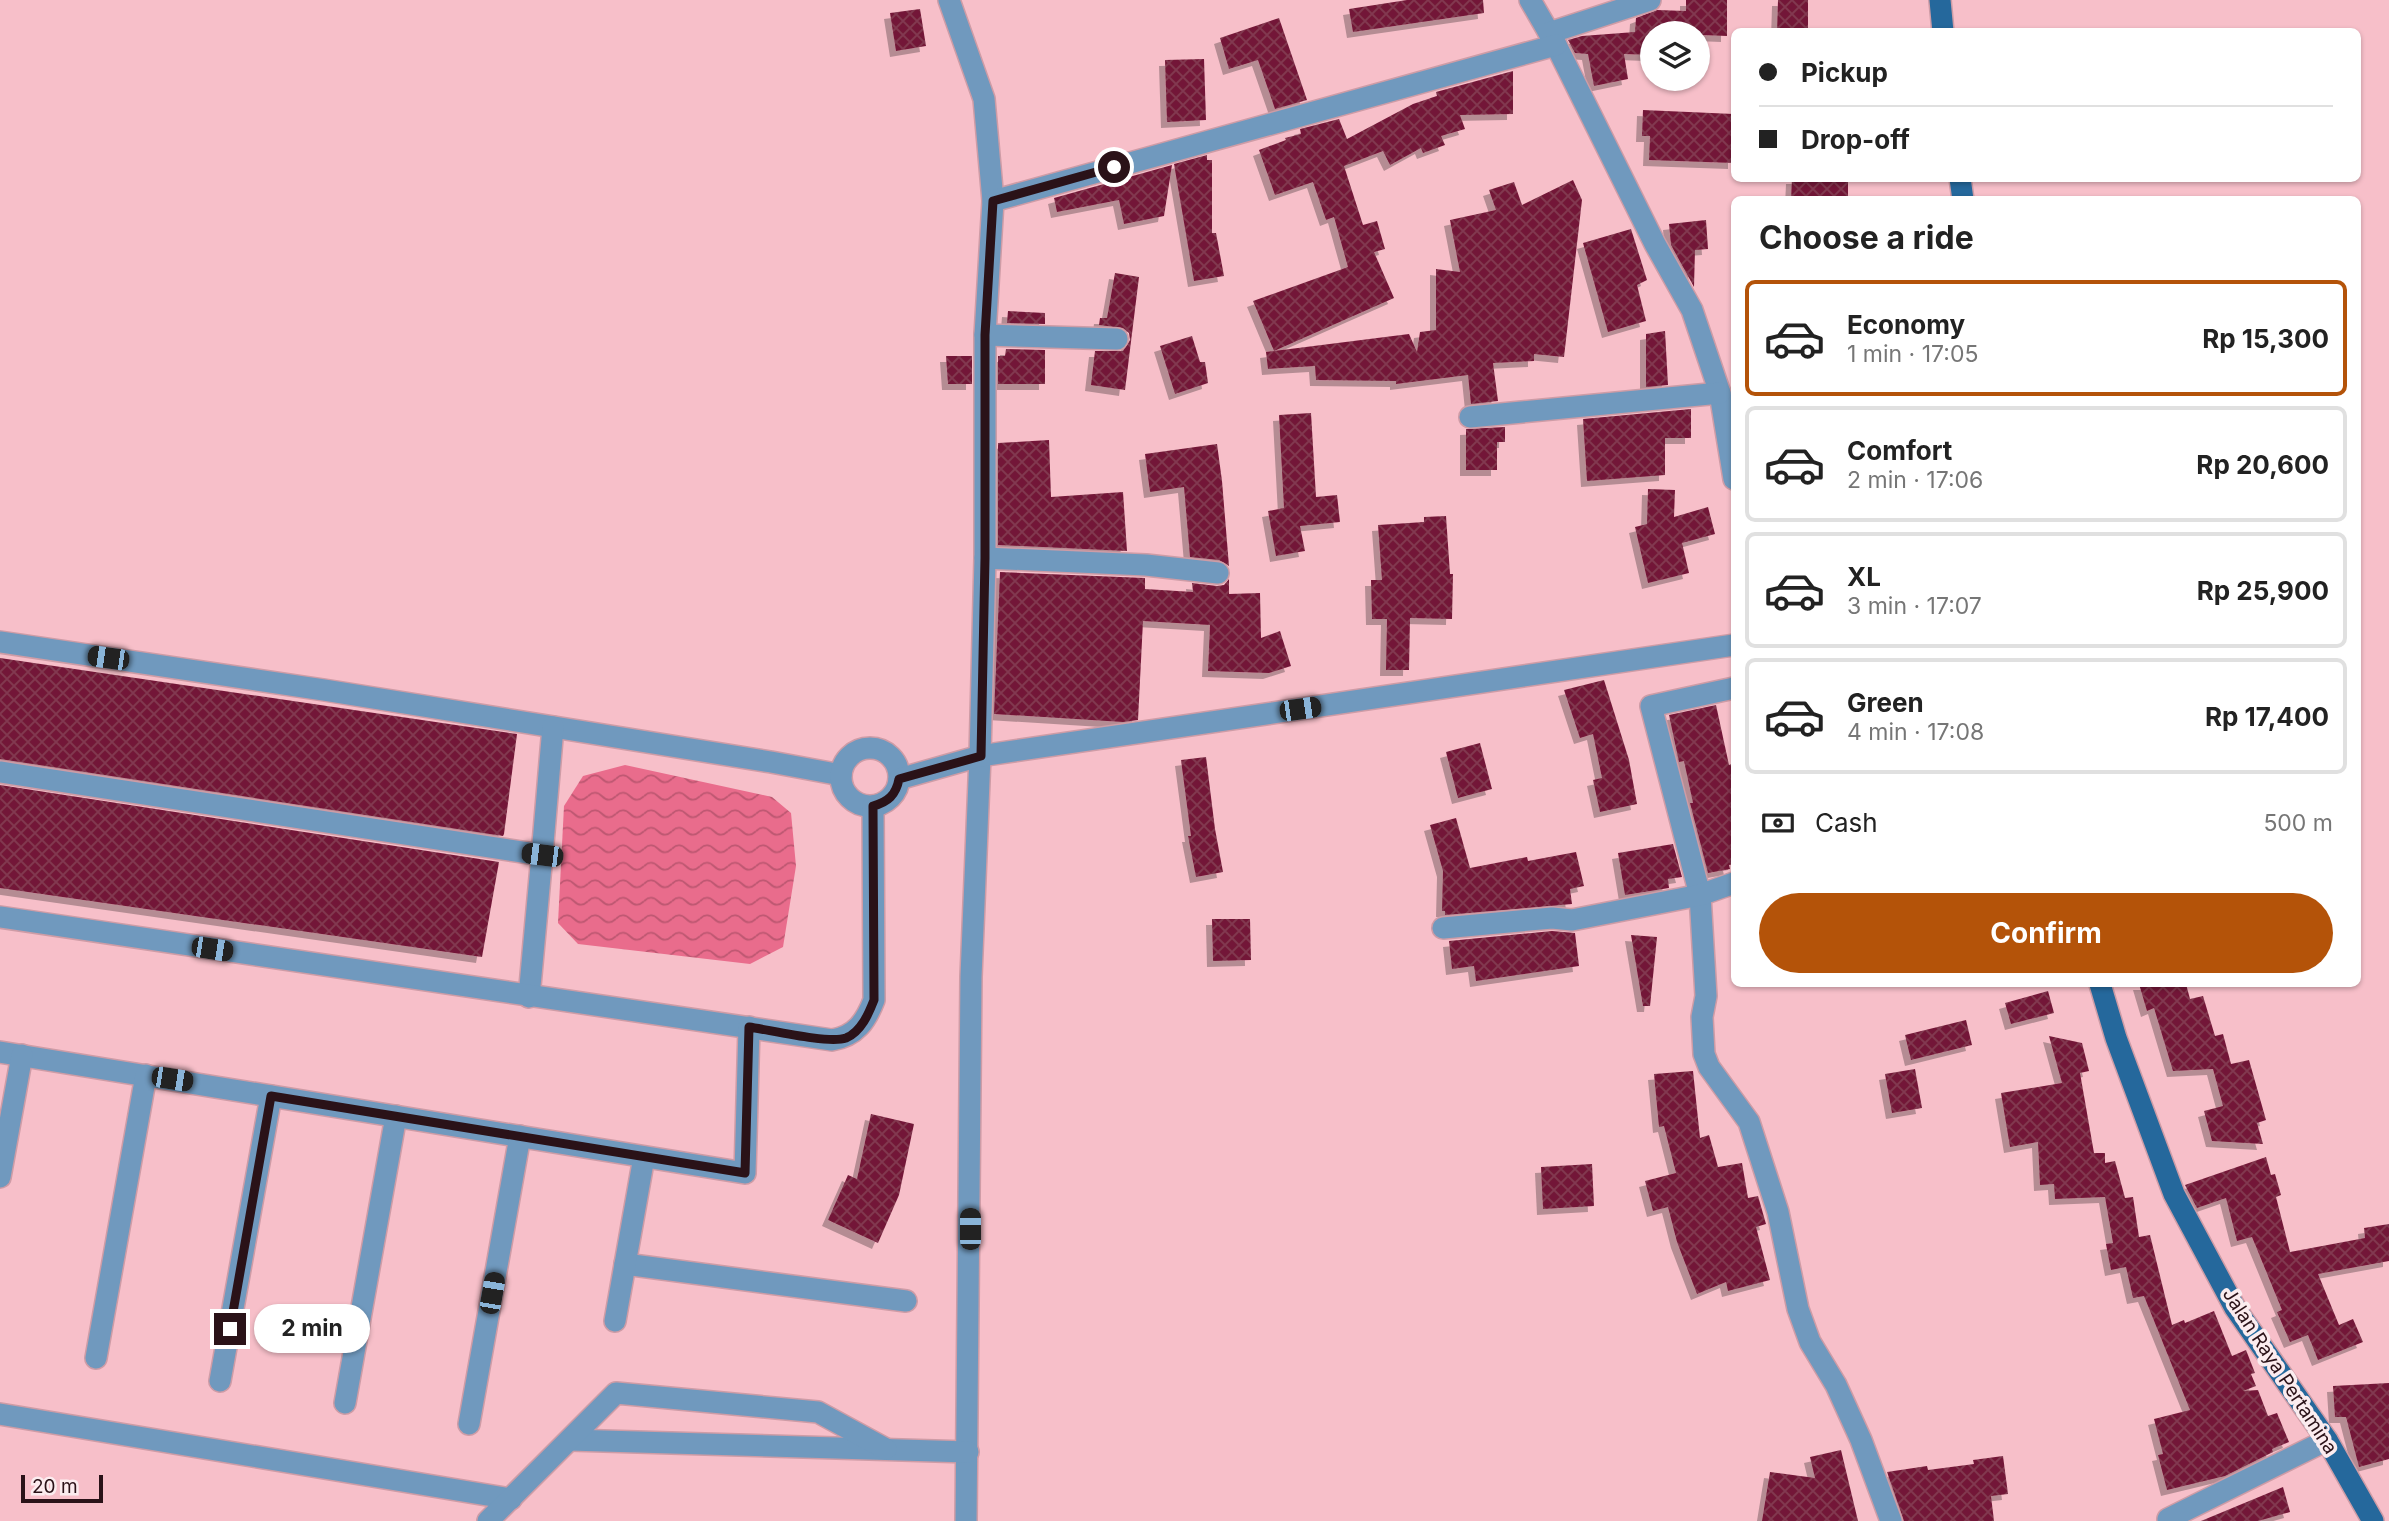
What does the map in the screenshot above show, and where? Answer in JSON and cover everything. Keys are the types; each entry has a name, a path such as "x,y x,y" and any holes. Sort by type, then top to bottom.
{"main road":[{"path":"1940,0 1943,28"},
{"name":"Jalan Raya Pertamina","path":"2101,987 2116,1038 2174,1194 2235,1308 2327,1440 2373,1521"}],"street":[{"path":"949,0 984,99 993,201 985,335 985,558 981,756 971,977 966,1521"},
{"path":"1530,0 1655,244 1692,310 1720,394 1731,461"},
{"path":"993,201 1552,39 1650,0"},
{"path":"985,335 1117,339"},
{"path":"1470,417 1720,394"},
{"path":"985,558 1146,565 1218,573"},
{"path":"0,642 553,727 841,775"},
{"path":"899,779 981,756 1731,645"},
{"path":"1731,689 1651,706 1700,895 1706,984 1702,1017 1704,1054 1709,1067 1749,1122 1779,1212 1798,1309 1810,1342 1836,1385 1861,1440 1891,1521"},
{"path":"529,996 553,727"},
{"path":"878,749 894,760 899,779 897,789 891,797 873,806 854,801 847,794 841,775 844,765 858,751 878,749"},
{"path":"0,772 542,855"},
{"path":"0,917 832,1040 848,1038 867,1018 874,1000 873,806"},
{"path":"1443,928 1552,918 1572,920 1700,895 1731,884"},
{"path":"0,1052 745,1173 749,1027"},
{"path":"0,1177 22,1055"},
{"path":"96,1358 146,1075"},
{"path":"220,1381 271,1096"},
{"path":"345,1403 396,1116"},
{"path":"468,1424 520,1136"},
{"path":"615,1321 644,1157"},
{"path":"625,1264 906,1301"},
{"path":"488,1521 616,1393 818,1412 886,1450"},
{"path":"0,1414 511,1499"},
{"path":"570,1440 968,1452"},
{"path":"2168,1519 2327,1440"}],"water":[{"path":"625,765 772,797 791,813 796,866 783,947 750,964 578,944 558,923 564,806 583,776"}],"building":[{"path":"1407,0 1483,0 1484,13 1353,32 1349,9"},
{"path":"1686,0 1727,0 1727,36 1710,35 1710,21 1640,21 1640,55 1624,54 1628,79 1594,86 1588,54 1575,53 1568,40 1582,36 1635,32 1636,18 1657,10 1686,11"},
{"path":"1778,0 1808,0 1808,28 1777,28"},
{"path":"920,9 926,46 896,51 890,13"},
{"path":"1279,18 1307,100 1275,109 1258,60 1229,69 1220,38"},
{"path":"1204,59 1206,120 1167,122 1165,60"},
{"path":"1513,71 1513,114 1460,115 1465,129 1441,136 1445,145 1423,153 1421,148 1390,165 1383,151 1344,166 1363,225 1377,221 1385,249 1374,252 1394,298 1274,351 1253,301 1348,267 1334,217 1326,220 1313,182 1275,195 1259,150 1301,134 1300,129 1339,119 1347,139 1413,104 1437,96 1436,92"},
{"path":"1643,110 1731,114 1731,163 1649,160 1650,136 1642,136"},
{"path":"1207,155 1207,160 1212,160 1212,233 1216,233 1224,276 1194,281 1174,164"},
{"path":"1172,165 1164,216 1124,224 1119,200 1057,212 1054,198"},
{"path":"1573,180 1582,200 1564,357 1534,354 1534,361 1493,363 1498,401 1471,404 1468,375 1396,384 1396,381 1316,380 1315,366 1268,369 1266,352 1409,334 1417,352 1420,332 1436,330 1436,269 1460,272 1450,220 1496,210 1489,190 1514,182 1522,205"},
{"path":"1792,182 1848,182 1848,196 1791,196"},
{"path":"1706,220 1708,249 1695,250 1694,287 1671,245 1669,224"},
{"path":"1631,229 1647,280 1637,285 1646,321 1608,332 1583,243"},
{"path":"1115,273 1139,277 1125,390 1091,385 1095,351 1123,351 1130,340 1129,333 1123,328 1099,325 1100,318 1107,318"},
{"path":"1008,311 1045,313 1045,324 1007,323"},
{"path":"1665,331 1668,385 1646,387 1646,334"},
{"path":"1192,336 1200,362 1205,362 1208,383 1175,394 1160,346"},
{"path":"1006,349 1045,350 1045,384 998,384 998,356 1005,356"},
{"path":"946,356 972,356 972,384 948,384"},
{"path":"1691,409 1691,438 1665,438 1665,475 1587,481 1583,419"},
{"path":"1311,413 1316,497 1337,495 1340,522 1300,526 1305,551 1276,556 1268,511 1284,508 1279,415"},
{"path":"1505,427 1505,442 1497,442 1497,470 1466,470 1466,429"},
{"path":"1049,440 1051,497 1123,492 1127,551 998,545 998,443"},
{"path":"1217,444 1229,566 1219,560 1190,557 1184,487 1150,492 1145,454"},
{"path":"1648,489 1675,490 1674,517 1708,507 1715,534 1682,543 1689,573 1648,583 1635,527 1647,524"},
{"path":"1446,516 1450,574 1453,574 1452,619 1410,618 1409,670 1386,670 1387,619 1372,619 1371,580 1382,580 1378,525 1424,522 1424,517"},
{"path":"1000,572 1145,578 1145,589 1193,592 1192,583 1217,586 1224,585 1229,579 1229,594 1260,593 1261,638 1280,631 1291,666 1269,673 1208,671 1210,625 1143,621 1138,720 1123,722 994,714"},
{"path":"0,658 517,734 504,834 503,836 0,759"},
{"path":"1604,680 1629,760 1637,804 1600,812 1593,780 1602,778 1593,734 1580,738 1564,690"},
{"path":"1716,705 1729,765 1731,764 1730,869 1708,873 1690,803 1693,803 1684,761 1679,762 1669,715"},
{"path":"1480,743 1492,789 1458,798 1446,752"},
{"path":"1206,757 1223,872 1196,877 1188,836 1191,836 1181,760"},
{"path":"0,785 499,862 482,957 0,888"},
{"path":"1456,818 1470,868 1527,857 1528,861 1576,852 1584,886 1570,889 1572,904 1445,915 1445,911 1442,911 1443,871 1430,825"},
{"path":"1673,844 1682,877 1668,879 1669,888 1625,895 1618,853"},
{"path":"1212,919 1250,919 1251,960 1213,961"},
{"path":"1552,931 1575,933 1579,966 1476,981 1474,966 1452,969 1449,941"},
{"path":"1631,935 1657,937 1650,1006 1643,1006"},
{"path":"2140,987 2187,987 2190,999 2203,996 2215,1036 2223,1034 2231,1064 2249,1060 2266,1120 2257,1123 2263,1144 2212,1141 2204,1111 2223,1106 2213,1069 2173,1071 2154,1008 2147,1011"},
{"path":"2048,991 2054,1013 2011,1024 2005,1003"},
{"path":"1966,1020 1972,1045 1911,1060 1905,1035"},
{"path":"2049,1036 2082,1043 2089,1071 2080,1073 2094,1153 2105,1153 2105,1163 2115,1161 2125,1198 2133,1197 2139,1237 2150,1235 2172,1325 2184,1320 2185,1323 2214,1311 2232,1356 2246,1350 2255,1373 2251,1374 2256,1386 2243,1391 2258,1390 2268,1416 2277,1413 2289,1442 2225,1476 2167,1490 2158,1455 2163,1454 2154,1419 2190,1410 2144,1296 2133,1298 2126,1267 2111,1270 2106,1244 2113,1243 2105,1197 2055,1199 2054,1184 2040,1185 2038,1142 2010,1147 2001,1093 2062,1083"},
{"path":"1915,1069 1922,1108 1892,1113 1885,1074"},
{"path":"1693,1071 1700,1138 1709,1135 1718,1167 1742,1163 1748,1198 1758,1196 1766,1224 1756,1227 1770,1280 1728,1291 1726,1282 1697,1294 1677,1242 1668,1207 1653,1211 1645,1181 1676,1173 1664,1126 1659,1127 1654,1074"},
{"path":"871,1114 914,1124 899,1195 878,1243 828,1220 848,1175 857,1179"},
{"path":"2266,1157 2271,1175 2275,1174 2281,1195 2276,1197 2290,1252 2365,1238 2364,1228 2389,1224 2389,1261 2318,1274 2339,1325 2353,1319 2363,1342 2318,1360 2308,1335 2290,1342 2277,1312 2282,1310 2252,1237 2237,1241 2226,1198 2197,1208 2185,1185"},
{"path":"1592,1164 1594,1206 1543,1209 1541,1167"},
{"path":"2389,1383 2389,1459 2359,1467 2346,1417 2335,1417 2333,1386"},
{"path":"1841,1450 1858,1521 1762,1521 1770,1472 1815,1478 1810,1457"},
{"path":"2003,1456 2008,1494 1991,1496 1994,1521 1904,1521 1887,1472 1927,1466 1928,1470 1974,1464 1973,1460"},
{"path":"2283,1487 2290,1512 2258,1521 2201,1521"}],"route":[{"path":"230,1329 271,1096 745,1173 749,1027 832,1040 848,1038 867,1018 874,1000 873,806 891,797 897,789 899,779 981,756 985,558 985,335 993,201 1114,167"}]}
